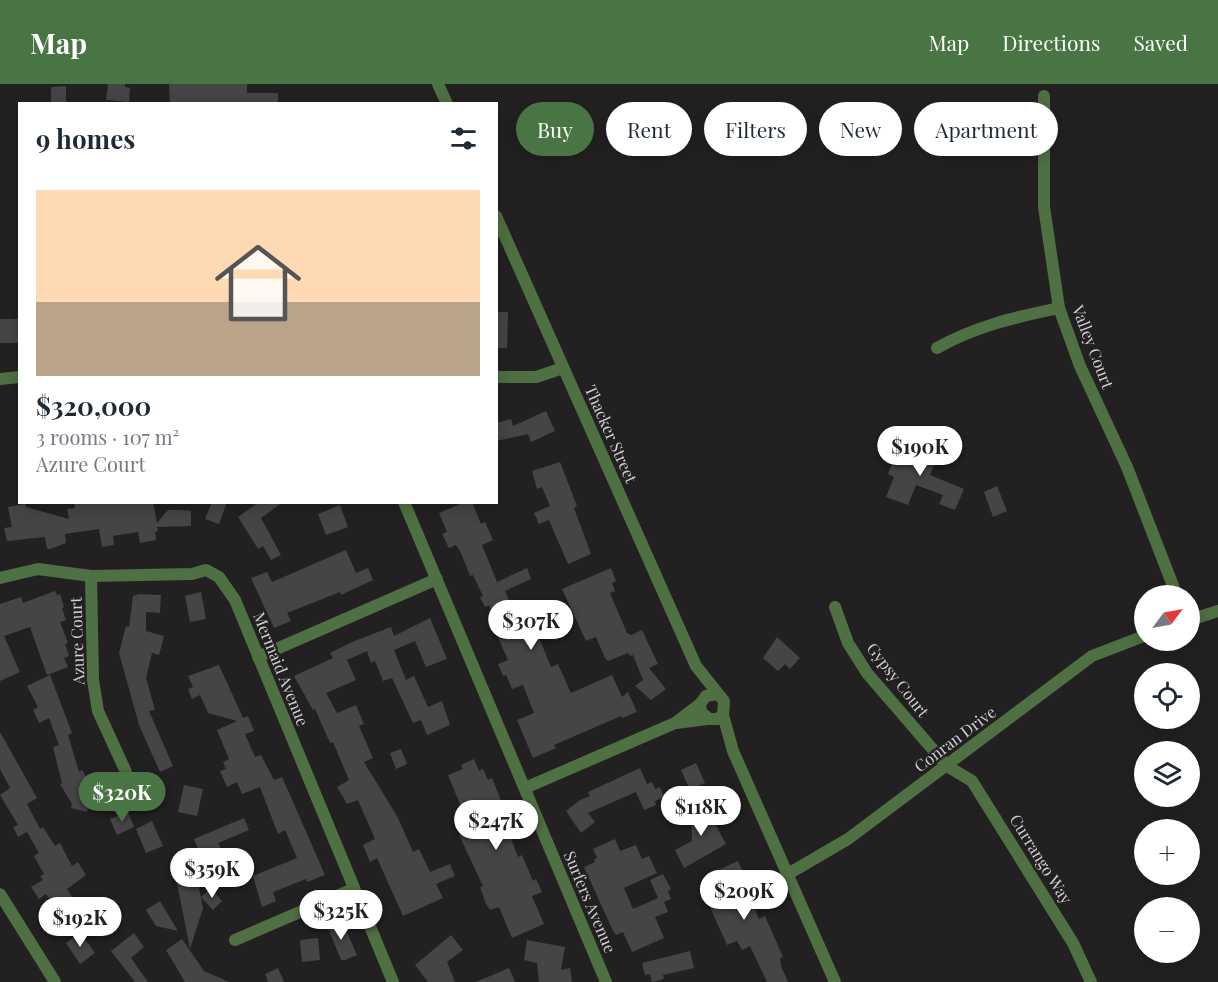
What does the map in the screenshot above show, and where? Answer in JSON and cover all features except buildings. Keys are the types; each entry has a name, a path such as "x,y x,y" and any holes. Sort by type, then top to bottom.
{"street":[{"path":"438,84 446,102"},
{"name":"Valley Court","path":"1044,96 1044,207 1059,308 1080,366 1126,467 1173,585"},
{"name":"Thacker Street","path":"498,221 696,666 717,694"},
{"path":"937,348 961,335 995,322 1059,308"},
{"path":"498,377 536,377 563,368"},
{"path":"0,379 18,377"},
{"name":"Surfers Avenue","path":"405,504 606,982"},
{"name":"Mermaid Avenue","path":"0,578 39,569 92,576 192,574 206,570 219,577 228,588 258,657 393,982"},
{"name":"Azure Court","path":"92,576 93,680 96,701 98,711 126,772"},
{"path":"258,657 437,579"},
{"name":"Gypsy Court","path":"835,607 848,643 867,673 947,766"},
{"path":"1200,617 1218,612"},
{"name":"Conran Drive","path":"788,874 848,839 1092,656 1134,640"},
{"name":"Thacker Street","path":"696,666 701,702"},
{"path":"525,788 675,723 710,694 717,694 726,705 723,715 733,751 835,982"},
{"path":"701,702 701,712 733,751"},
{"path":"675,723 717,719 723,715"},
{"name":"Currango Way","path":"947,766 972,782 1004,829 1073,943 1091,982"},
{"path":"235,940 353,890"},
{"path":"0,894 55,982"}]}
